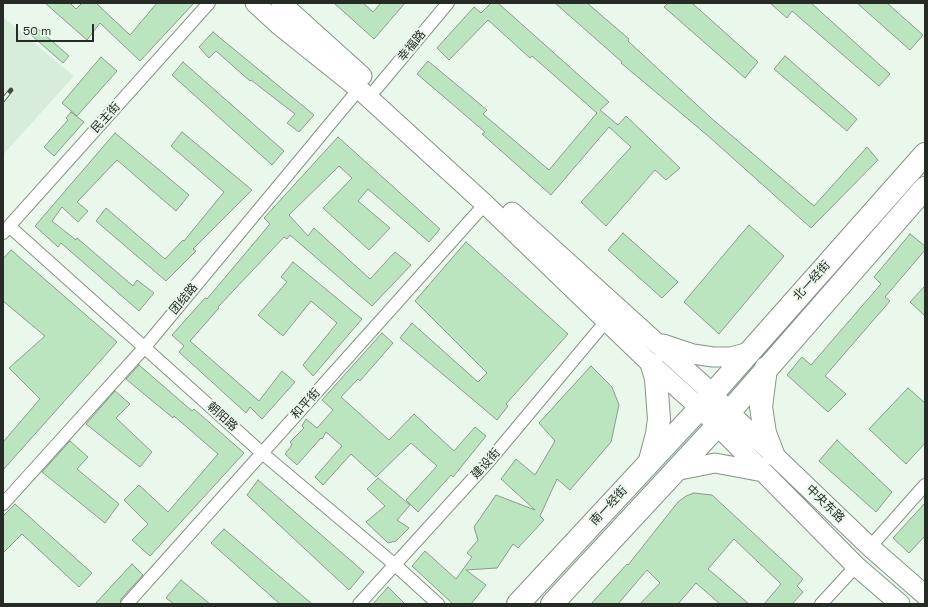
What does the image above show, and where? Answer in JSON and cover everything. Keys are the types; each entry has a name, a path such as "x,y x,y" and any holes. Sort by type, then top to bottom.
{"highway":[{"name":"北一经街","path":"706,400 925,154"},
{"name":"北一经街","path":"722,418 925,188"},
{"path":"648,464 653,450 659,419 656,379 652,365"},
{"path":"766,368 761,407 768,463"},
{"name":"南一经街","path":"518,604 706,400"},
{"name":"南一经街","path":"552,604 722,418"}],"main road":[{"path":"255,3 284,13 367,89 656,342 706,400"},
{"path":"367,89 652,365 706,400"},
{"path":"656,342 693,354 713,357 731,357 749,352"},
{"name":"中央东路","path":"706,400 722,418 768,463 856,566 900,604"},
{"path":"675,471 715,463 768,463"},
{"name":"中央东路","path":"768,463 870,546 925,595"}],"street":[{"name":"民主街","path":"6,229 209,3"},
{"name":"幸福路","path":"367,89 448,3"},
{"name":"团结路","path":"3,504 144,348 367,89"},
{"name":"和平街","path":"127,604 485,204"},
{"name":"朝阳路","path":"6,229 144,348 262,453 394,564 438,604"},
{"name":"建设街","path":"359,604 490,460 607,320"},
{"path":"870,546 925,485"},
{"path":"821,604 856,566"}],"shaded area":[{"path":"3,17 74,76 3,155"}],"building":[{"path":"45,3 70,3 76,9 82,3 96,3 130,35 157,3 194,3 140,61 100,23 87,40"},
{"path":"334,3 363,3 373,12 381,3 405,3 374,39"},
{"path":"491,3 498,3 609,102 600,110 618,125 626,116 680,168 666,180 655,170 606,226 581,202 631,147 609,127 551,195 482,134 485,132 417,74 428,61 487,110 483,114 549,170 597,113 532,56 530,58 488,20 449,60 437,48 474,7 481,13"},
{"path":"555,3 587,3 629,39 628,41 710,117 814,206 867,147 878,160 811,228 707,135 621,63 622,62"},
{"path":"668,3 692,3 758,62 745,78 664,7"},
{"path":"770,3 811,3 890,74 879,86 792,11 787,18"},
{"path":"857,3 887,3 923,35 910,50"},
{"path":"37,28 69,56 63,63 30,34"},
{"path":"213,32 314,115 299,132 287,123 295,114 251,80 250,81 216,51 209,58 199,47"},
{"path":"785,56 857,119 847,131 774,69"},
{"path":"101,57 117,71 77,116 62,103"},
{"path":"183,62 284,151 272,165 172,75"},
{"path":"71,112 84,122 54,156 44,147 68,120 66,118"},
{"path":"182,132 252,190 193,249 196,251 166,281 96,221 106,208 165,259 183,240 184,241 224,192 171,146"},
{"path":"115,133 189,195 176,211 117,160 77,202 88,211 78,222 62,207 52,221 76,240 77,238 133,286 137,280 154,293 139,311 61,243 58,247 35,226"},
{"path":"338,137 440,229 429,242 368,189 358,201 390,228 369,250 323,208 352,178 339,166 289,215 308,236 314,228 370,279 395,252 411,265 372,306 290,235 287,239 284,237 218,307 219,308 190,341 259,401 282,371 295,382 262,419 250,407 246,413 179,352 184,346 172,335 205,298 207,299 270,224 264,218"},
{"path":"749,225 784,256 719,334 684,302"},
{"path":"623,233 678,282 662,298 608,250"},
{"path":"910,234 925,246 925,250 885,297 890,301 825,376 846,394 828,412 787,375 802,357 811,365 881,284 874,277"},
{"path":"466,242 568,334 506,404 508,406 497,420 400,338 412,323 478,382 487,373 415,301"},
{"path":"11,250 117,342 3,470 3,442 40,399 9,368 45,336 3,301 3,259"},
{"path":"293,262 362,319 313,376 303,365 337,323 311,301 283,336 258,315 287,282 281,277"},
{"path":"925,286 925,316 910,302"},
{"path":"382,333 393,343 360,381 358,379 341,397 389,440 414,414 454,451 475,427 486,436 453,477 451,475 418,512 406,500 437,466 411,443 376,477 351,454 323,485 315,477 342,446 326,432 322,439 321,438 297,465 285,454 292,445 290,442 304,428 302,426 306,419 317,428 333,410 322,400"},
{"path":"139,365 192,411 194,409 244,453 150,556 132,540 148,524 124,500 139,485 168,512 218,454 174,416 173,418 126,379"},
{"path":"591,366 612,387 619,405 611,442 570,490 557,479 540,516 544,520 518,548 513,544 497,568 466,570 486,585 471,604 453,604 412,566 425,551 456,579 472,557 467,553 478,540 474,527 496,495 535,510 501,479 516,459 535,475 555,441 539,423"},
{"path":"908,388 925,403 925,443 906,464 869,429"},
{"path":"115,391 130,404 116,418 152,452 140,467 86,424"},
{"path":"837,440 892,492 876,512 819,461"},
{"path":"70,441 88,457 77,469 119,504 105,523 42,472"},
{"path":"378,478 410,505 397,520 409,528 396,541 388,543 366,522 385,506 367,489"},
{"path":"258,480 364,572 349,590 247,495"},
{"path":"694,493 712,495 803,579 797,586 803,592 792,604 764,604 781,584 734,539 708,569 749,604 720,604 696,583 678,604 640,604 660,583 647,570 618,604 591,604 627,564 628,565 678,502 686,496"},
{"path":"925,503 925,536 909,553 893,538"},
{"path":"15,504 92,573 79,587 22,534 3,553 3,516"},
{"path":"224,529 312,604 280,604 211,543"},
{"path":"132,564 143,575 121,599 120,604 95,604"},
{"path":"181,580 210,604 174,604 166,598"},
{"path":"388,587 405,604 373,604"}],"railway":[{"path":"3,100 11,90"}]}
